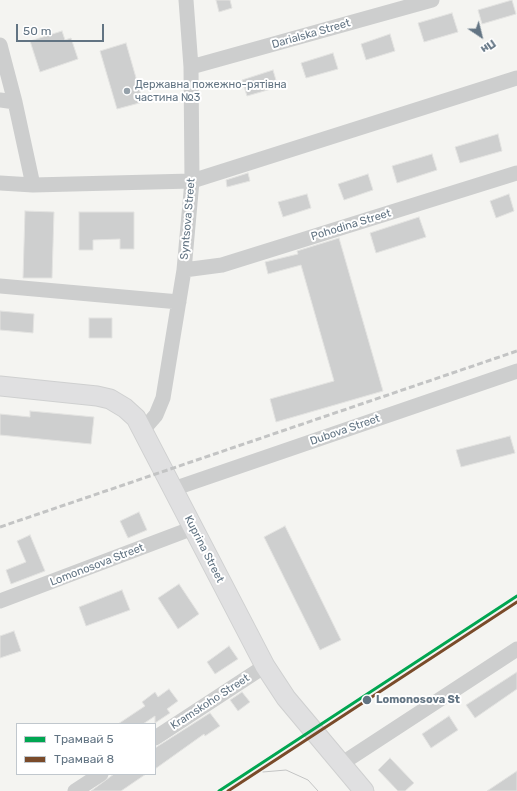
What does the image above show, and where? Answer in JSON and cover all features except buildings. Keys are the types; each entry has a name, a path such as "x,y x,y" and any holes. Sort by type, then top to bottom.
{"main road":[{"name":"Kuprina Street","path":"0,386 97,396 110,399 125,408 136,418 265,666 286,698 364,791"}],"street":[{"name":"Syntsova Street","path":"143,430 156,415 163,398 184,270 192,181 191,68 186,0"},
{"name":"Darialska Street","path":"191,68 432,0"},
{"path":"0,46 16,102 33,185"},
{"path":"0,183 33,185 192,181 517,78"},
{"path":"0,100 16,102"},
{"name":"Pohodina Street","path":"184,270 222,265 517,173"},
{"path":"0,286 179,302"},
{"name":"Dubova Street","path":"174,489 517,371"},
{"name":"Lomonosova Street","path":"0,602 193,528"},
{"path":"340,764 517,649"},
{"name":"Kramskoho Street","path":"156,737 265,666"},
{"path":"75,791 99,775"}],"tram line":[{"name":"5","path":"219,791 517,596"},
{"name":"8","path":"228,791 517,602"},
{"path":"263,772 286,770 308,780 318,791"}],"railway":[{"path":"0,527 517,351"}],"place":[{"name":"Державна пожежно-рятівна частина №3","path":"127,91"},
{"name":"Lomonosova St","path":"367,700"}]}
